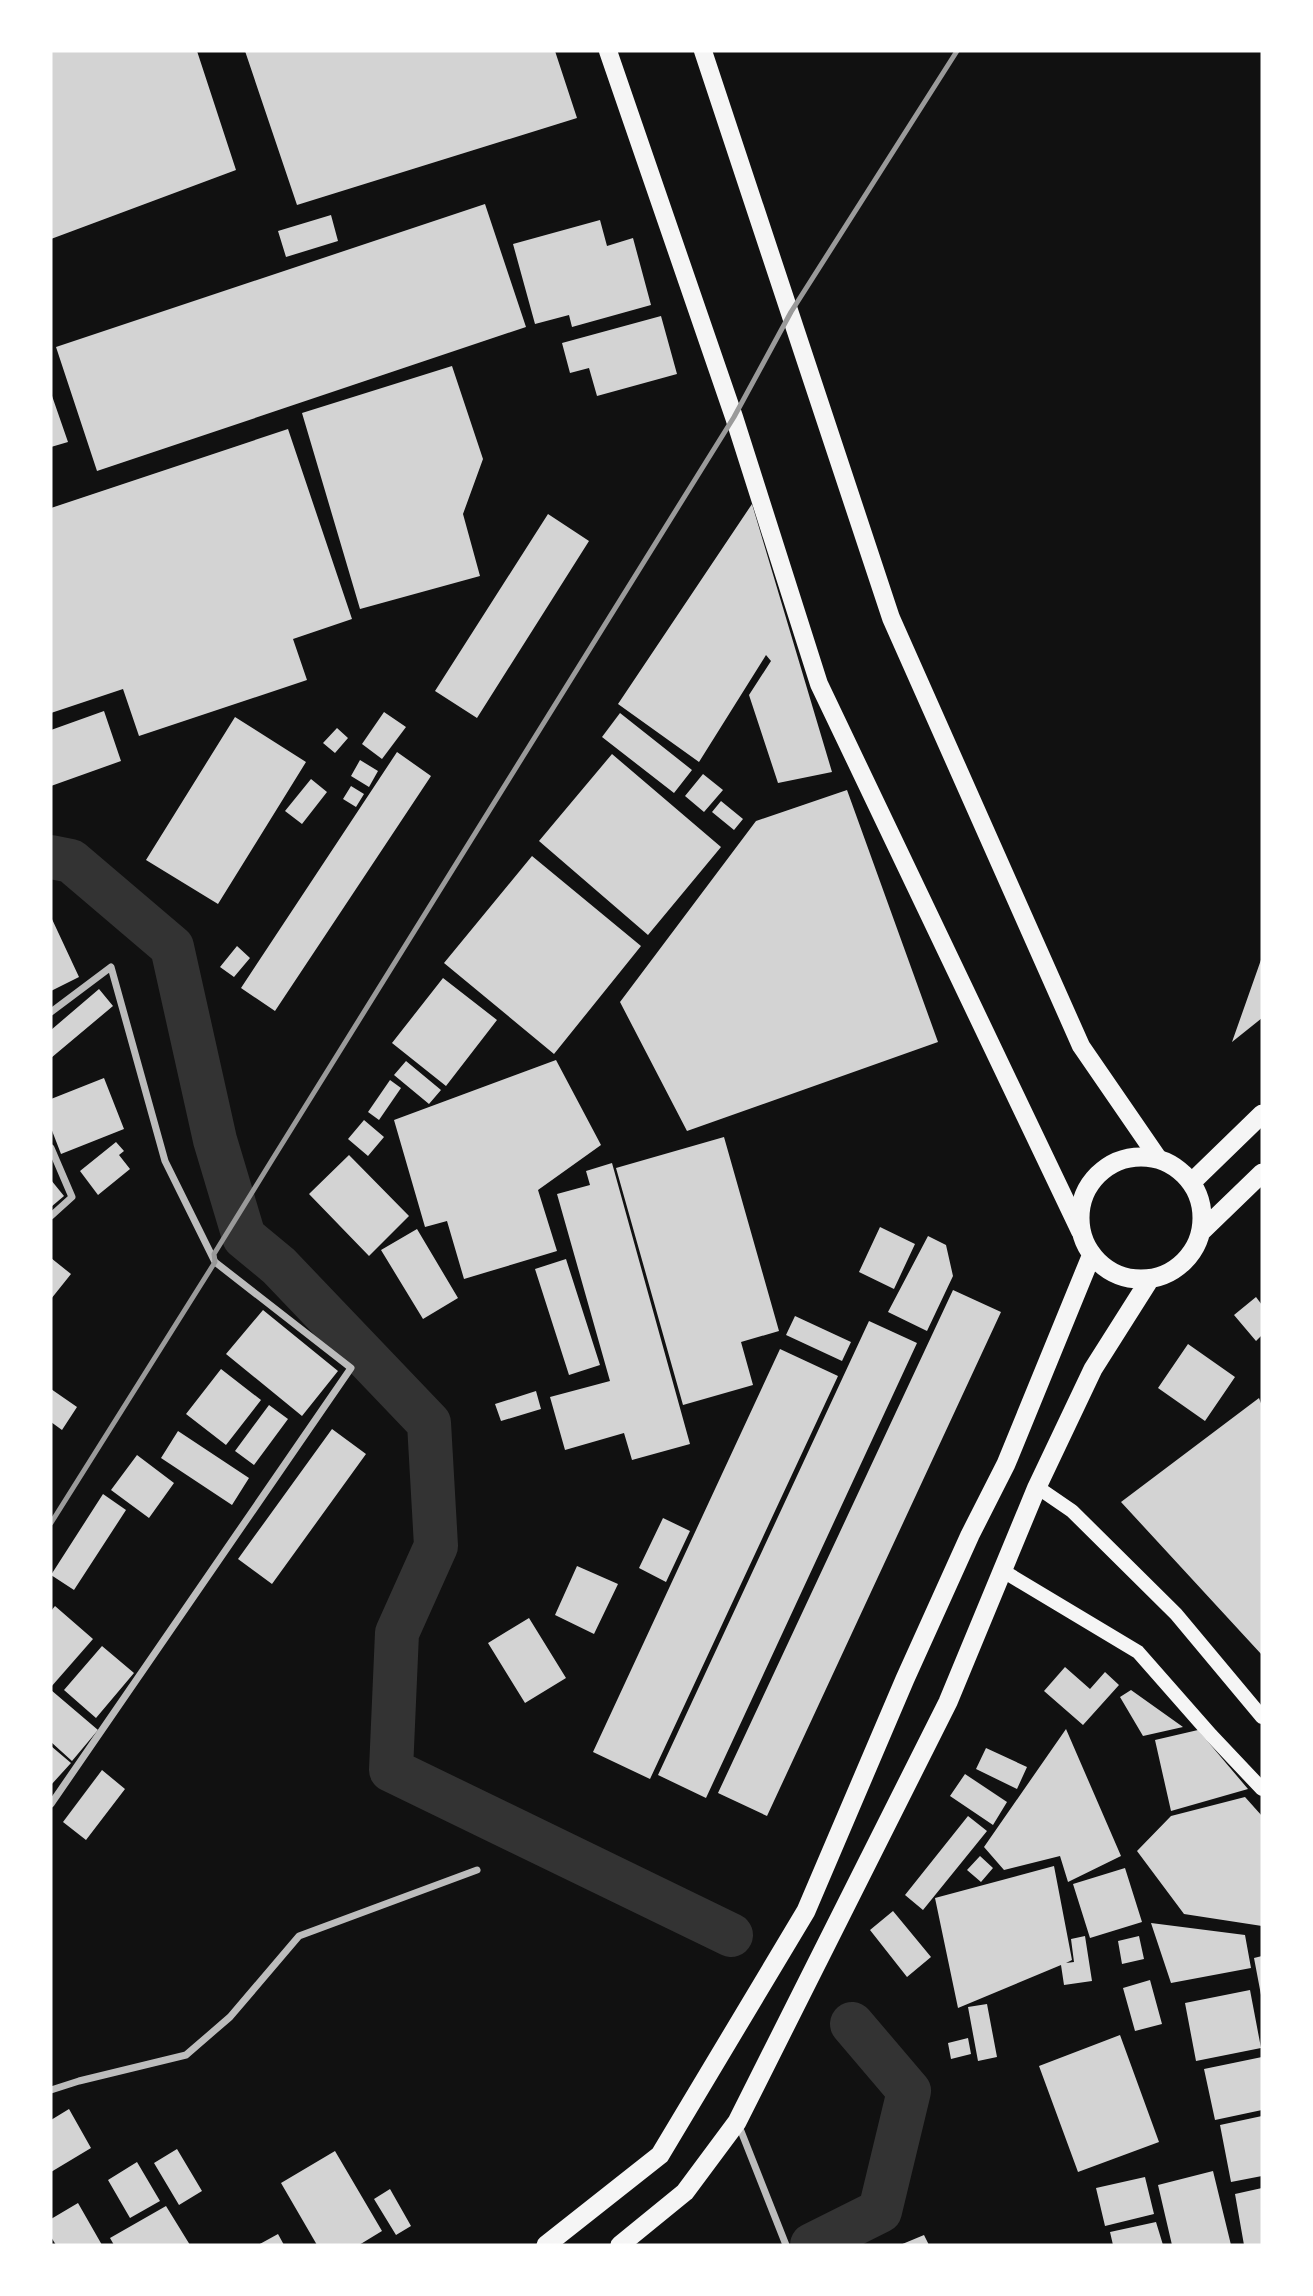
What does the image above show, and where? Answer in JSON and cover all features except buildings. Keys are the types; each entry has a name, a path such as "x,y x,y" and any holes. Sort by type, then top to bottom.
{"highway":[{"path":"1192,1182 1262,1114"},
{"path":"1137,1156 1158,1158 1177,1167 1192,1182 1200,1201 1202,1231 1196,1248 1184,1263 1168,1273 1150,1279 1132,1279 1103,1266 1092,1254 1080,1231 1082,1202 1091,1182 1098,1174 1122,1159 1137,1156"},
{"path":"1202,1231 1262,1173"},
{"path":"546,2245 660,2155 806,1910 905,1679 1006,1464 1092,1254"},
{"path":"620,2245 685,2192 737,2122 948,1702 1037,1487 1093,1369 1150,1279"}],"main road":[{"path":"608,51 734,417 819,684 1080,1231"},
{"path":"703,51 891,618 1082,1046 1158,1158"},
{"path":"1037,1487 1072,1511 1176,1615 1262,1717"},
{"path":"1003,1571 1138,1652 1262,1789"}],"street":[{"path":"51,1012 111,967 165,1161 215,1262 351,1368 51,1804"},
{"path":"51,1148 72,1197 51,1216"},
{"path":"51,2090 186,2055 230,2017 299,1936 477,1870"},
{"path":"737,2122 786,2245"}],"waterway":[{"path":"51,857 71,861 172,947 215,1140 244,1237 279,1266 429,1423 436,1546 397,1633 391,1770 731,1935"},
{"path":"812,2245 880,2211 909,2091 852,2024"}],"railway":[{"path":"51,1523 215,1262 214,1254 272,1160 734,417 791,312 957,51"}]}
